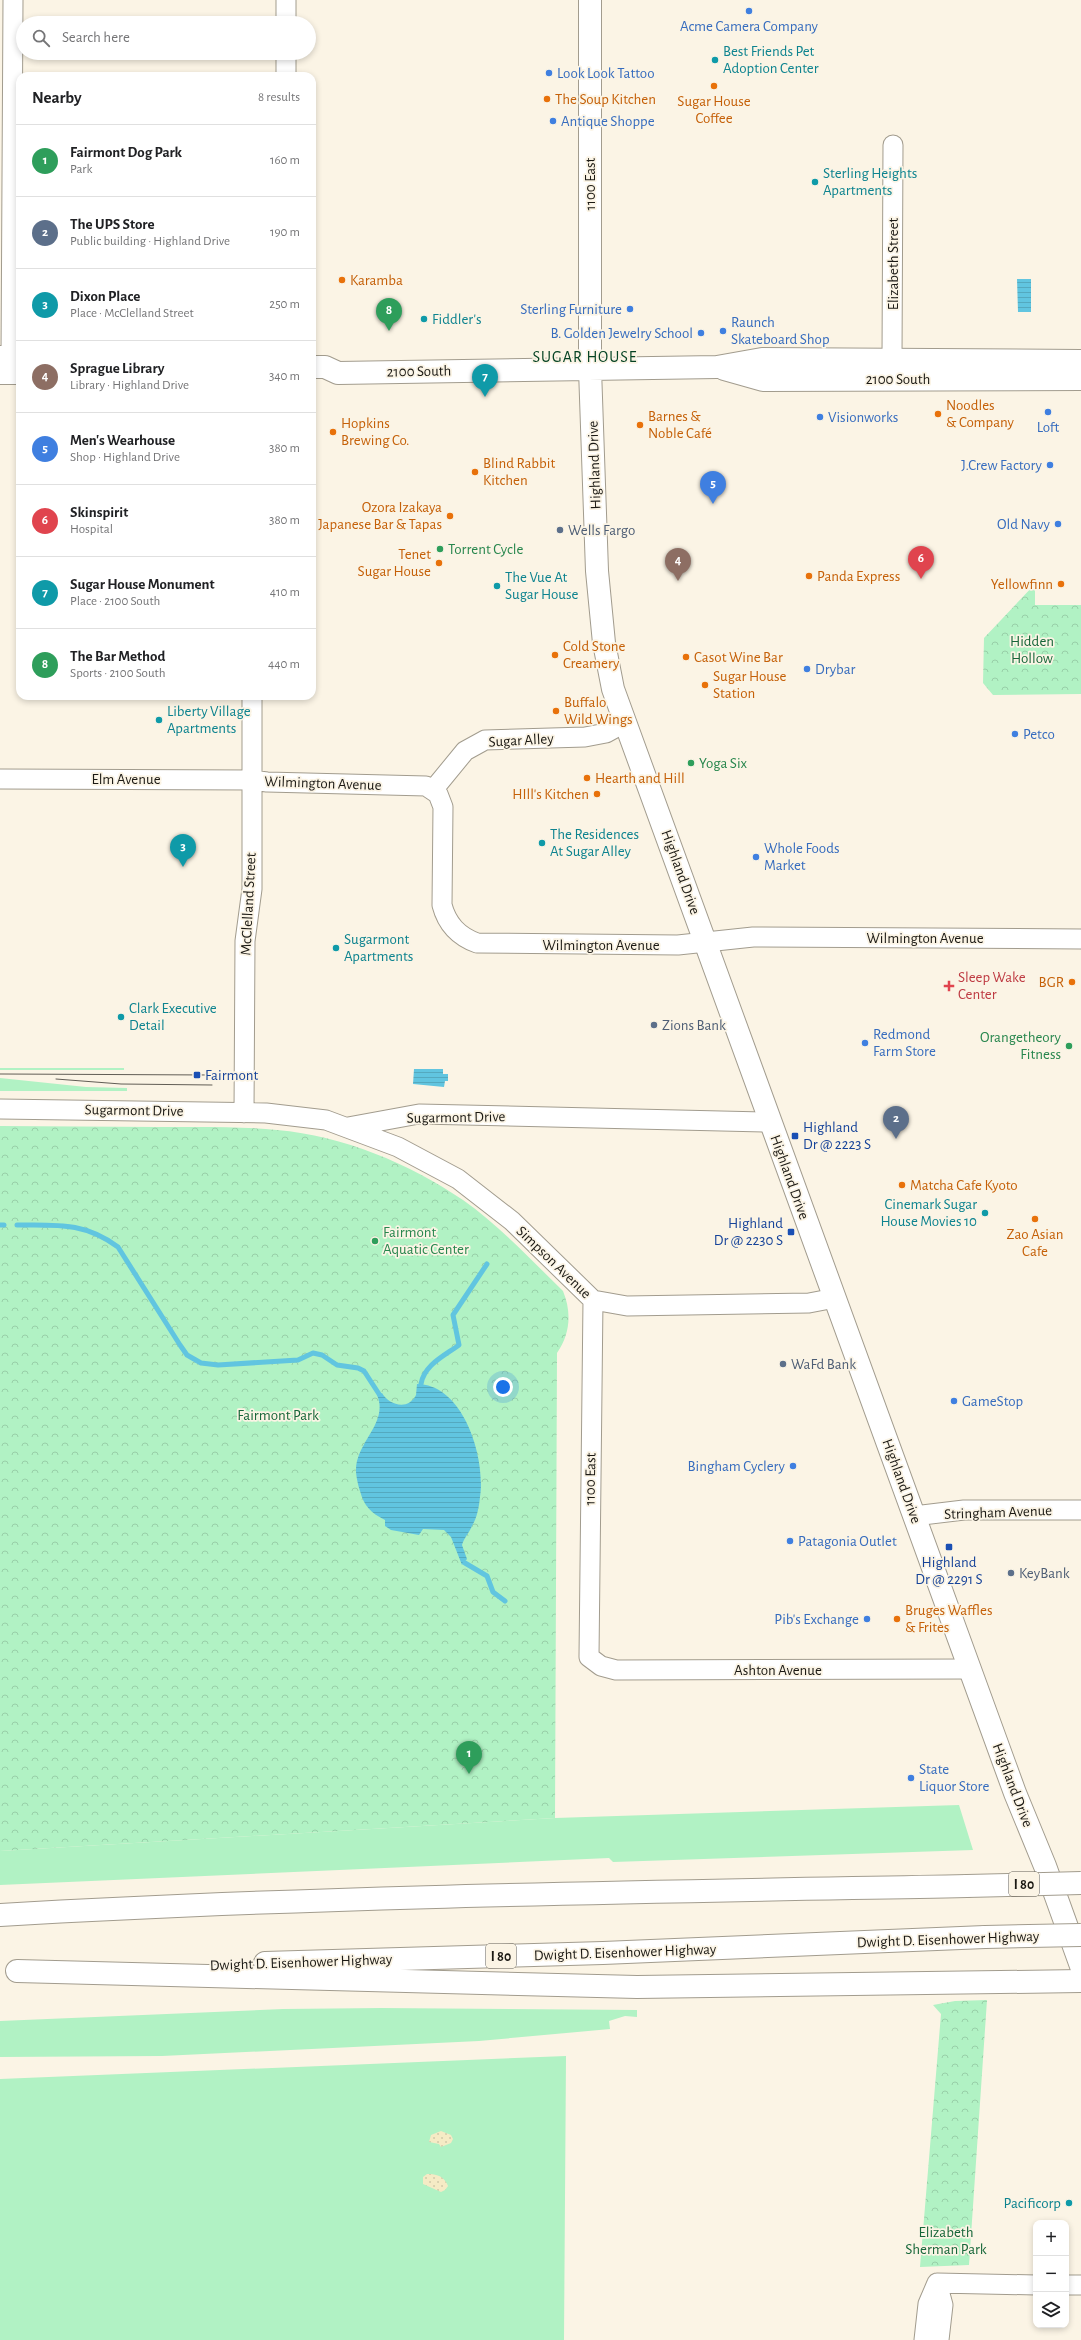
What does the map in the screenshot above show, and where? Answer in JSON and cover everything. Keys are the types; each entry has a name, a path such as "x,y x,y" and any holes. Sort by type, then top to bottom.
{"main road":[{"name":"1100 East","path":"590,0 590,369"},
{"name":"2100 South","path":"316,367 325,367 338,373 717,368 762,359 892,359 1080,367"},
{"name":"2100 South","path":"717,368 763,380 1004,379 1080,367"},
{"name":"Highland Drive","path":"590,369 601,618 613,689 706,942 769,1122 1081,1966"},
{"name":"2100 South","path":"316,382 325,382 338,373"},
{"name":"I 80","path":"0,1915 182,1904 468,1896 1081,1883"},
{"name":"Dwight D. Eisenhower Highway","path":"8,1971 595,1954 986,1937 1081,1935"},
{"path":"8,1971 637,1987 1081,1981"}],"street":[{"path":"9,364 13,0"},
{"path":"286,0 286,16"},
{"path":"286,60 286,72"},
{"name":"Elizabeth Street","path":"892,359 893,145"},
{"name":"McClelland Street","path":"244,1113 245,948 252,889 252,700"},
{"name":"Sugar Alley","path":"434,790 465,751 485,740 585,737 606,733 626,722"},
{"name":"Elm Avenue","path":"0,779 252,780"},
{"name":"Wilmington Avenue","path":"252,780 267,782 423,786 434,790 444,807 442,905 444,913 453,928 468,940 487,944 678,946 753,937 1081,939"},
{"name":"Sugarmont Drive","path":"0,1109 244,1113 307,1117 348,1127 419,1114 769,1122"},
{"name":"Simpson Avenue","path":"348,1127 420,1157 478,1193 527,1236 593,1300 627,1306 809,1303 835,1298"},
{"name":"1100 East","path":"589,1657 593,1300"},
{"name":"Stringham Avenue","path":"914,1516 964,1510 1081,1510"},
{"name":"Ashton Avenue","path":"589,1657 601,1666 616,1670 971,1669"},
{"path":"937,2283 1033,2285"},
{"path":"924,2340 928,2304 937,2283"},
{"path":"937,2283 943,2305 939,2340"},
{"path":"1069,2285 1081,2285"}],"green space":[{"name":"Hidden Hollow","path":"1035,584 1035,605 1081,605 1081,694 993,695 983,683 984,638"},
{"path":"0,1068 124,1068 124,1070 0,1070"},
{"path":"0,1078 86,1087 127,1088 127,1091 0,1091"},
{"name":"Fairmont Park","path":"0,1126 247,1128 302,1133 351,1145 398,1163 420,1174 463,1200 490,1221 563,1291 568,1307 568,1323 565,1338 557,1353 555,1818 0,1851"},
{"path":"959,1805 973,1850 613,1862 609,1858 0,1885 0,1851 555,1818"},
{"name":"Elizabeth Sherman Park","path":"987,2000 969,2265 920,2267 941,2014 933,2005 955,2001"},
{"path":"381,2008 637,2010 637,2017 625,2016 609,2021 610,2029 479,2041 162,2056 0,2057 0,2021 283,2009"},
{"path":"566,2056 564,2340 0,2340 0,2079"}],"sand":[{"path":"441,2131 451,2135 453,2139 451,2143 441,2147 439,2144 429,2142 431,2135"},
{"path":"427,2174 440,2176 448,2186 441,2192 423,2184 423,2177"}],"water":[{"path":"1017,279 1031,279 1031,312 1018,312"},
{"path":"414,1069 443,1069 443,1074 448,1074 448,1081 445,1081 444,1087 413,1084"},
{"path":"417,1384 433,1387 448,1396 459,1410 468,1426 475,1445 481,1481 480,1497 475,1520 462,1545 467,1559 462,1565 451,1537 444,1530 423,1529 419,1535 391,1530 385,1526 385,1520 372,1512 366,1505 359,1486 356,1472 357,1460 376,1424 379,1415 380,1405 377,1395 382,1393 389,1401 404,1405 413,1400 416,1395"}],"waterway":[{"path":"17,1225 58,1225 82,1229 94,1233 118,1247 187,1355 201,1363 218,1365 298,1360 313,1353 322,1355 337,1365 358,1368 364,1371 379,1394"},
{"path":"421,1384 423,1377 430,1366 459,1345 453,1315 487,1264"},
{"path":"465,1563 487,1576 493,1592 505,1601"}],"tram line":[{"path":"0,1074 212,1075"},
{"path":"56,1079 121,1084 212,1085"}],"place":[{"name":"Acme Camera Company","path":"749,11"},
{"name":"Best Friends Pet Adoption Center","path":"715,60"},
{"name":"Look Look Tattoo","path":"549,73"},
{"name":"Sugar House Coffee","path":"714,86"},
{"name":"The Soup Kitchen","path":"547,99"},
{"name":"Antique Shoppe","path":"553,121"},
{"name":"Sterling Heights Apartments","path":"815,182"},
{"name":"Karamba","path":"342,280"},
{"name":"Sterling Furniture","path":"630,309"},
{"name":"Fiddler's","path":"424,319"},
{"name":"The Bar Method","path":"389,331"},
{"name":"Raunch Skateboard Shop","path":"723,331"},
{"name":"B. Golden Jewelry School","path":"701,333"},
{"name":"Sugar House Monument","path":"485,397"},
{"name":"Loft","path":"1048,412"},
{"name":"Noodles & Company","path":"938,414"},
{"name":"Visionworks","path":"820,417"},
{"name":"Barnes & Noble Café","path":"640,425"},
{"name":"Hopkins Brewing Co.","path":"333,432"},
{"name":"J.Crew Factory","path":"1050,465"},
{"name":"Blind Rabbit Kitchen","path":"475,472"},
{"name":"Men's Wearhouse","path":"713,504"},
{"name":"Ozora Izakaya Japanese Bar & Tapas","path":"450,516"},
{"name":"Old Navy","path":"1058,524"},
{"name":"Wells Fargo","path":"560,530"},
{"name":"Torrent Cycle","path":"440,549"},
{"name":"Tenet Sugar House","path":"439,563"},
{"name":"Panda Express","path":"809,576"},
{"name":"Skinspirit","path":"921,579"},
{"name":"Sprague Library","path":"678,581"},
{"name":"Yellowfinn","path":"1061,584"},
{"name":"The Vue At Sugar House","path":"497,586"},
{"name":"Cold Stone Creamery","path":"555,655"},
{"name":"Casot Wine Bar","path":"686,657"},
{"name":"Drybar","path":"807,669"},
{"name":"Sugar House Station","path":"705,685"},
{"name":"Buffalo Wild Wings","path":"556,711"},
{"name":"Liberty Village Apartments","path":"159,720"},
{"name":"Petco","path":"1015,734"},
{"name":"Yoga Six","path":"691,763"},
{"name":"Hearth and Hill","path":"587,778"},
{"name":"HIll's Kitchen","path":"597,794"},
{"name":"The Residences At Sugar Alley","path":"542,843"},
{"name":"Whole Foods Market","path":"756,857"},
{"name":"Dixon Place","path":"183,867"},
{"name":"Sugarmont Apartments","path":"336,948"},
{"name":"BGR","path":"1072,982"},
{"name":"Sleep Wake Center","path":"949,986"},
{"name":"Clark Executive Detail","path":"121,1017"},
{"name":"Zions Bank","path":"654,1025"},
{"name":"Redmond Farm Store","path":"865,1043"},
{"name":"Orangetheory Fitness","path":"1069,1046"},
{"name":"Fairmont","path":"197,1075"},
{"name":"Highland Dr @ 2223 S","path":"795,1136"},
{"name":"The UPS Store","path":"896,1139"},
{"name":"Matcha Cafe Kyoto","path":"902,1185"},
{"name":"Cinemark Sugar House Movies 10","path":"985,1213"},
{"name":"Zao Asian Cafe","path":"1035,1219"},
{"name":"Highland Dr @ 2230 S","path":"791,1232"},
{"name":"Fairmont Aquatic Center","path":"375,1241"},
{"name":"WaFd Bank","path":"783,1364"},
{"name":"GameStop","path":"954,1401"},
{"name":"Bingham Cyclery","path":"793,1466"},
{"name":"Patagonia Outlet","path":"790,1541"},
{"name":"Highland Dr @ 2291 S","path":"949,1547"},
{"name":"KeyBank","path":"1011,1573"},
{"name":"Pib's Exchange","path":"867,1619"},
{"name":"Bruges Waffles & Frites","path":"897,1619"},
{"name":"Fairmont Dog Park","path":"469,1774"},
{"name":"State Liquor Store","path":"911,1778"},
{"name":"Pacificorp","path":"1069,2203"}],"district":[{"name":"SUGAR HOUSE","path":"585,356"}]}
